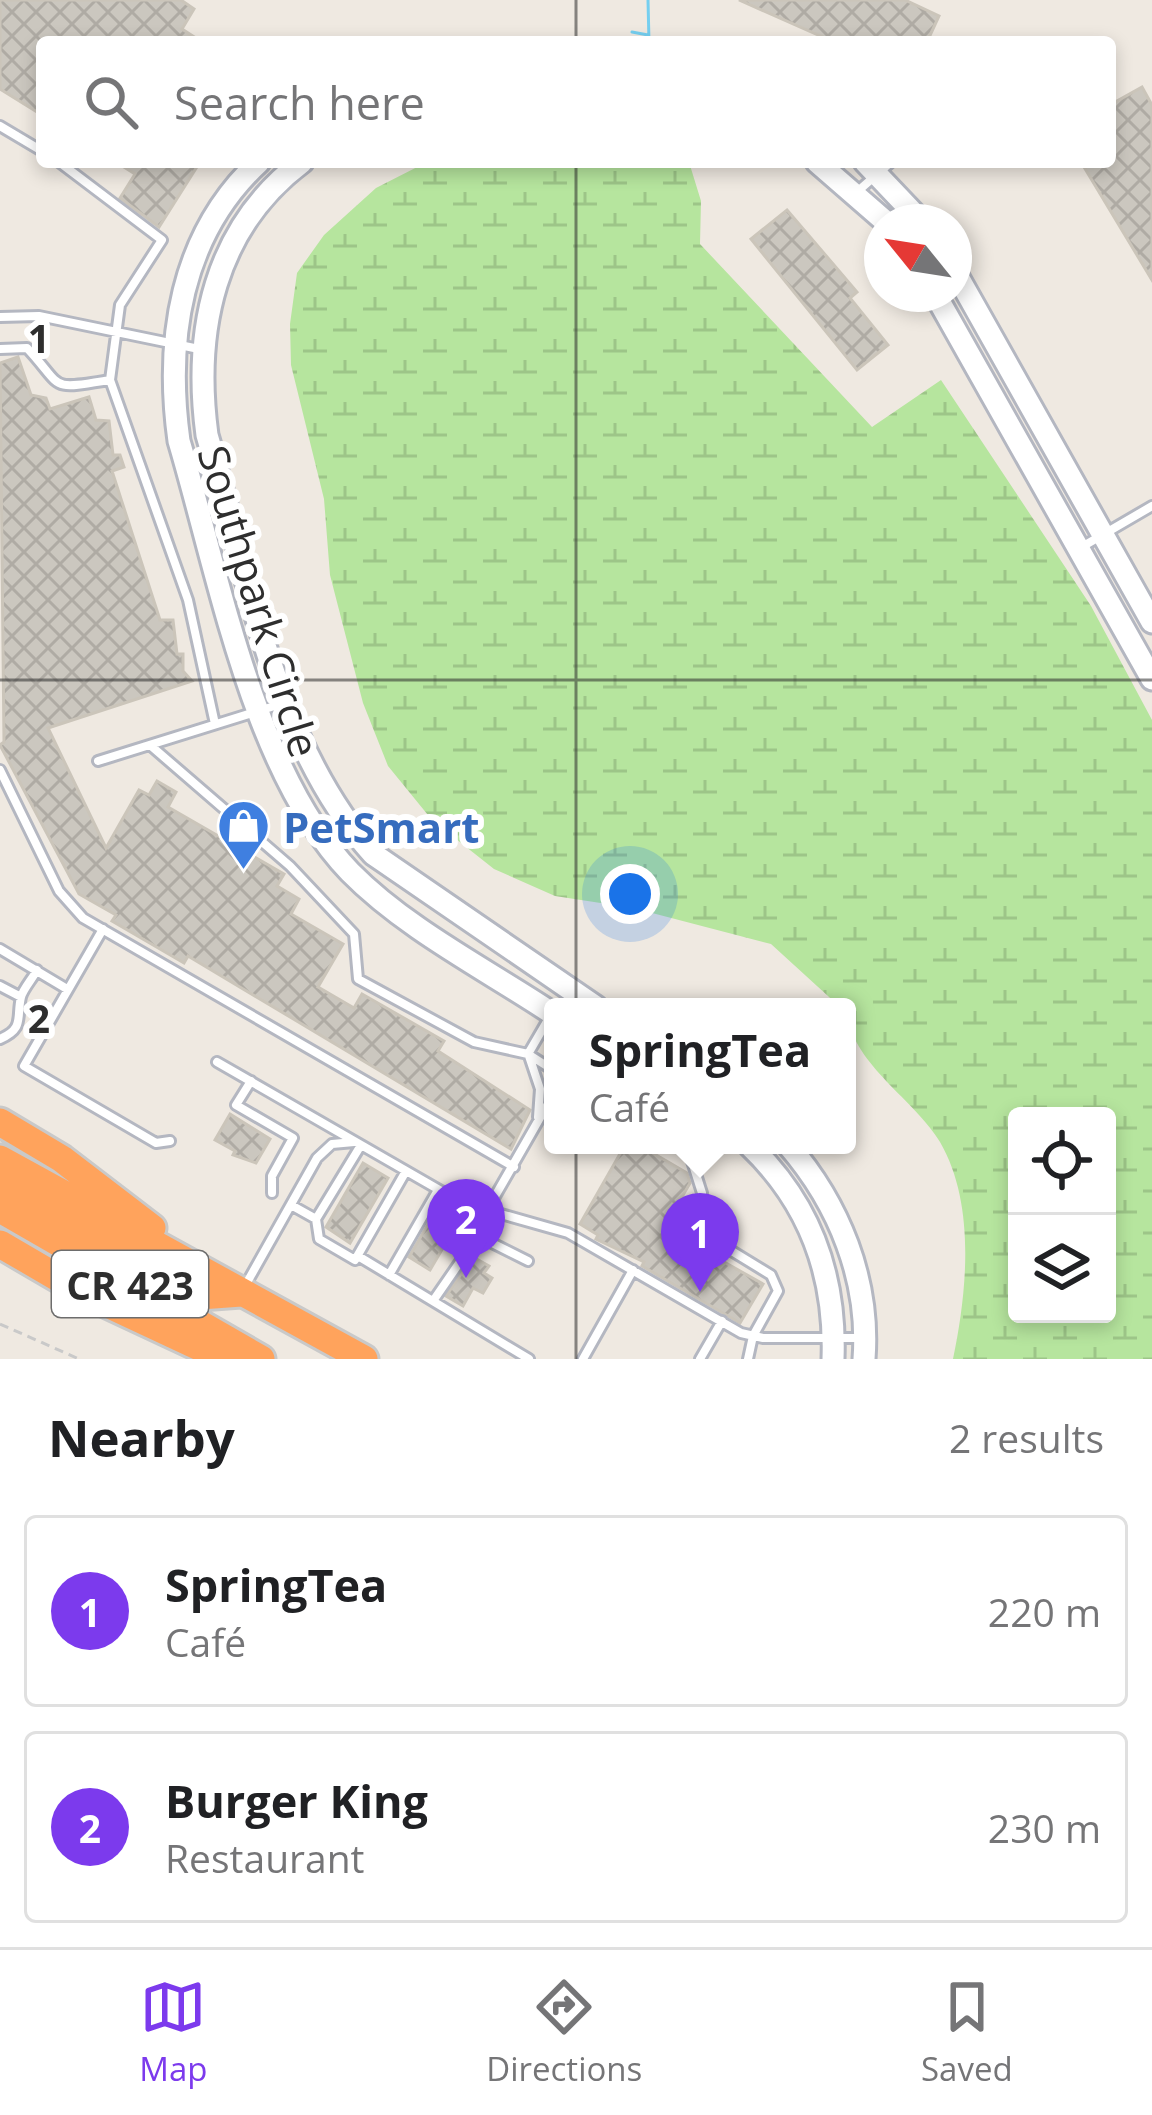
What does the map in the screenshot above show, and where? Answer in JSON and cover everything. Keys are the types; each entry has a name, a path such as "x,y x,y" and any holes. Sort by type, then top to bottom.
{"highway":[{"path":"0,1122 62,1159 232,1287"},
{"name":"CR 423","path":"0,1159 364,1359"},
{"path":"0,1186 200,1296 232,1287"},
{"name":"CR 423","path":"0,1209 261,1359"},
{"path":"0,1244 84,1293 225,1359"}],"street":[{"name":"Southpark Circle","path":"254,168 214,217 179,303 172,347 179,441 275,761 298,804 353,875 544,1000"},
{"name":"Southpark Circle","path":"295,168 266,194 238,232 207,310 200,349 207,435 286,702 322,789 373,854 545,998"},
{"path":"826,168 869,204"},
{"path":"879,168 908,204"},
{"path":"972,302 1152,622"},
{"path":"945,312 1152,679"},
{"path":"757,1154 786,1186 812,1230 829,1281 834,1348"},
{"path":"794,1154 838,1218 858,1277 865,1348"}],"lane":[{"path":"0,126 36,147"},
{"path":"67,168 162,240 120,305 110,380 188,600 215,724"},
{"path":"857,192 875,168"},
{"path":"0,317 39,316 172,347 200,349"},
{"path":"0,349 27,348 46,379 66,388 110,380"},
{"path":"1078,549 1152,506"},
{"path":"98,761 286,702"},
{"path":"150,745 290,866 354,934 358,979 474,1042 528,1054 544,1064"},
{"path":"0,770 59,891 82,918 514,1167"},
{"path":"103,929 24,1066 156,1143 170,1141"},
{"path":"0,949 67,989"},
{"path":"0,1039 14,1032 22,1018 20,998 38,970"},
{"path":"0,986 20,998"},
{"path":"528,1054 544,1029"},
{"path":"528,1054 540,1089 538,1121"},
{"path":"217,1062 438,1190 486,1212 568,1232 753,1336 865,1348"},
{"path":"251,1081 236,1106 293,1138 272,1176 272,1193"},
{"path":"486,1212 544,1111"},
{"path":"232,1287 317,1159 332,1144 359,1144"},
{"path":"359,1144 316,1219 319,1239 355,1260 406,1171"},
{"path":"689,1154 702,1193 698,1232 771,1275 778,1291 753,1336 748,1359"},
{"path":"389,1275 438,1190"},
{"path":"291,1204 316,1219"},
{"path":"433,1301 473,1243 488,1241 528,1262"},
{"path":"358,1256 529,1359"},
{"path":"583,1359 633,1270"},
{"path":"700,1359 722,1322"}],"path":[{"path":"0,1324 79,1359"}],"green space":[{"path":"415,168 691,168 701,201 700,244 872,427 941,380 1091,606 1152,720 1152,1359 953,1359 965,1277 959,1193 940,1142 858,1045 856,998 830,998 771,944 633,908 555,896 494,869 432,820 388,766 363,703 330,575 324,499 291,365 290,324 297,273 324,235 376,188"}],"building":[{"path":"0,0 181,0 194,9 182,29 193,36 36,36 36,111 0,89"},
{"path":"739,0 905,0 939,16 930,36 820,36"},
{"path":"1142,87 1152,105 1152,280 1085,168 1116,168 1116,102"},
{"path":"126,168 196,168 159,227 120,198 135,174"},
{"path":"787,210 857,292 850,298 888,345 857,370 751,239"},
{"path":"18,357 31,395 46,398 50,409 89,397 96,420 109,421 113,455 120,455 124,467 112,471 160,620 173,620 177,654 183,654 183,671 192,681 48,728 106,848 139,790 149,795 157,781 176,792 168,807 284,874 277,886 299,899 291,914 343,944 318,987 354,1008 362,994 444,1041 438,1051 530,1110 511,1149 188,956 184,963 112,921 116,915 79,894 0,745 4,742 0,363"},
{"path":"230,1114 270,1139 256,1163 233,1155 235,1151 215,1140"},
{"path":"620,1154 654,1154 687,1173 690,1183 664,1228 763,1284 740,1323 642,1266 644,1262 596,1239 598,1235 580,1224"},
{"path":"363,1163 388,1178 350,1243 326,1227"},
{"path":"438,1207 457,1224 430,1270 409,1257"},
{"path":"473,1257 489,1266 484,1273 492,1278 483,1293 473,1288 463,1306 446,1296"}],"waterway":[{"path":"648,0 649,36"},
{"path":"632,32 648,35"}],"place":[{"name":"PetSmart","path":"244,872"},
{"name":"Burger King","path":"466,1278"},
{"name":"SpringTea","path":"700,1292"}]}
